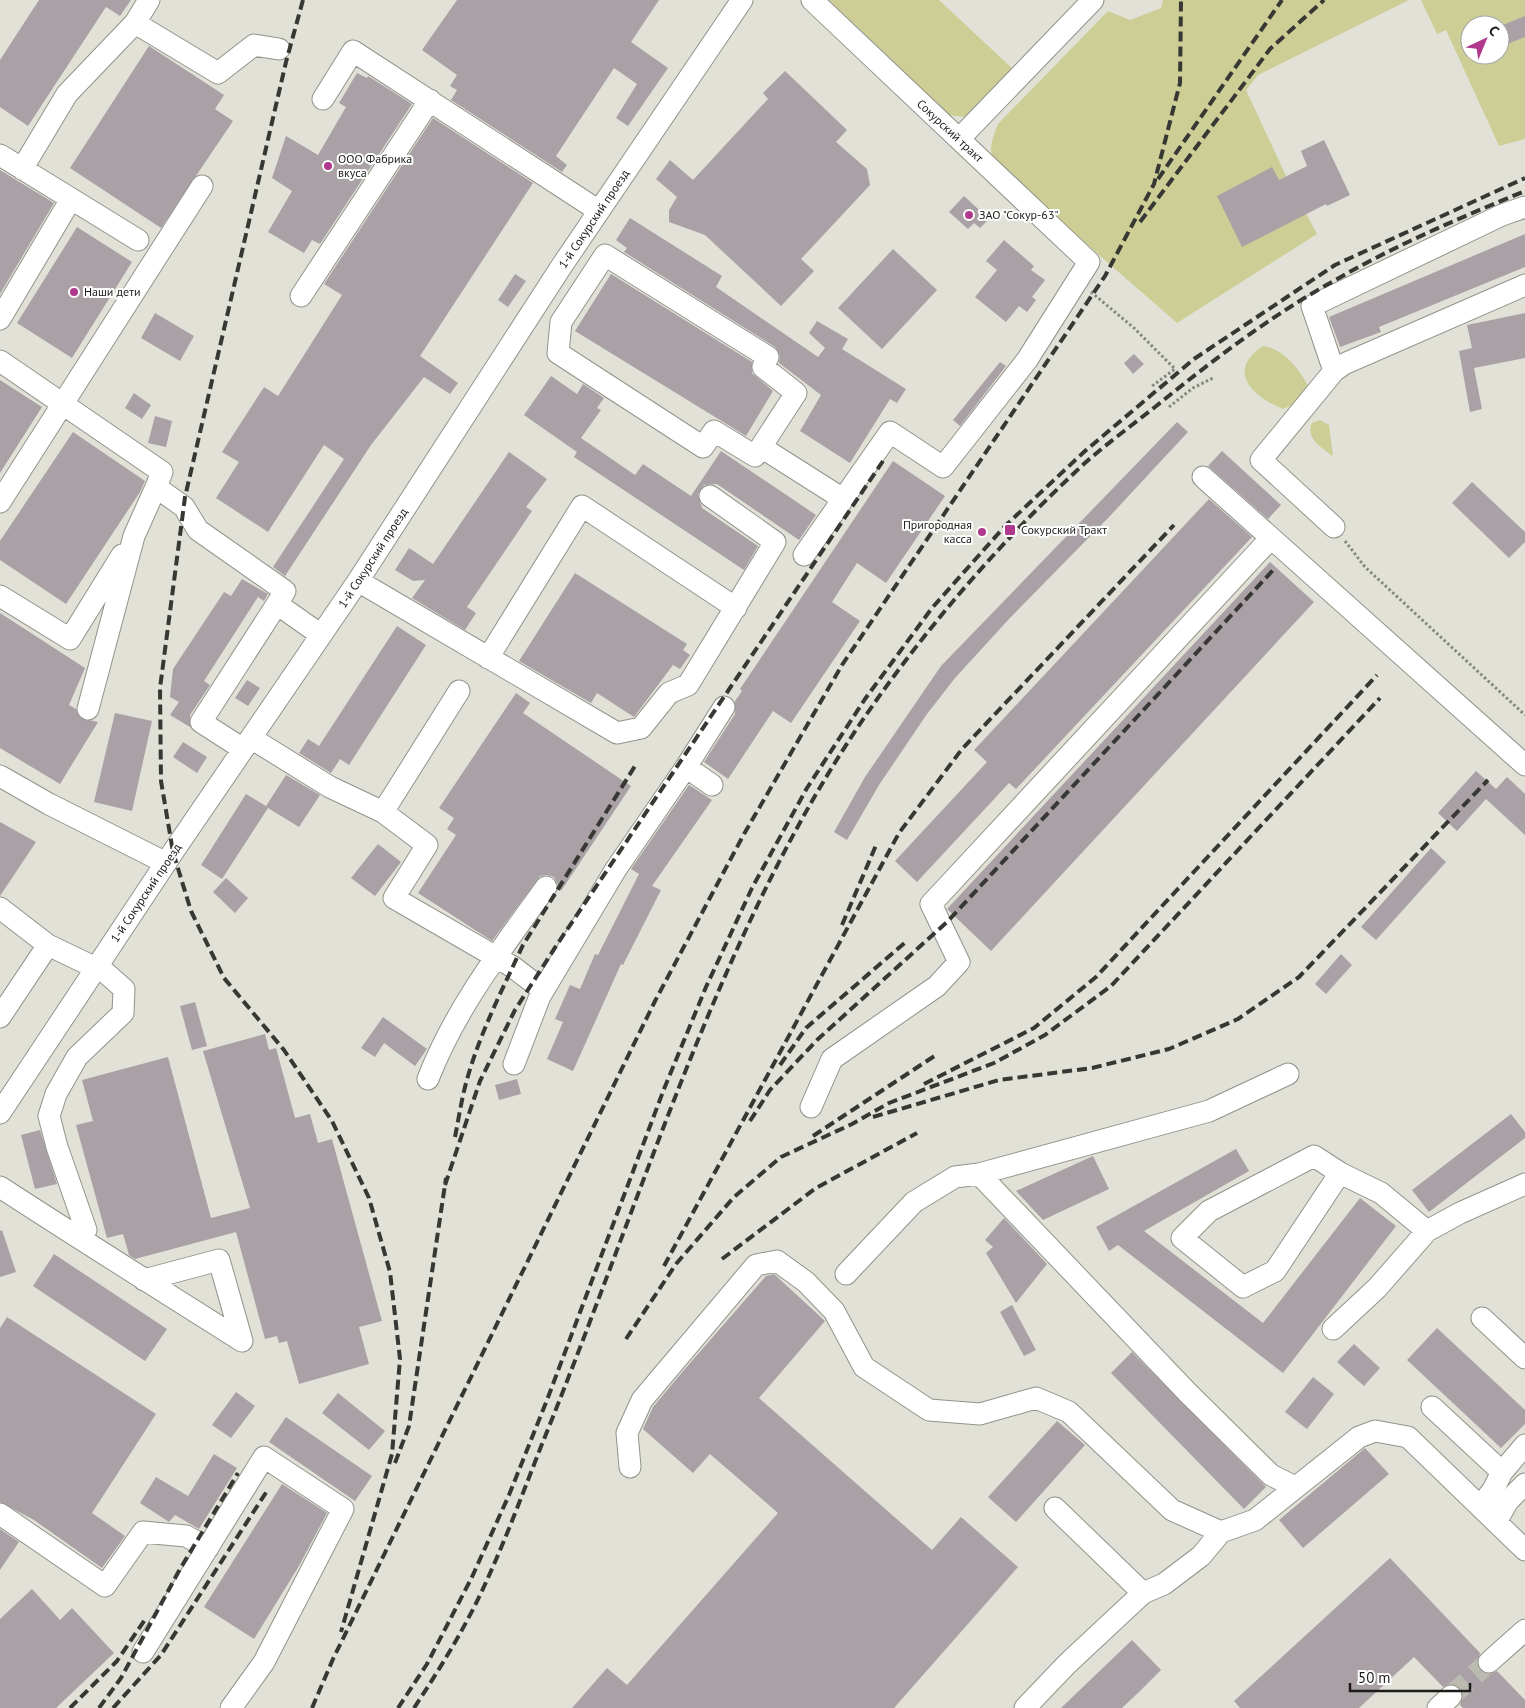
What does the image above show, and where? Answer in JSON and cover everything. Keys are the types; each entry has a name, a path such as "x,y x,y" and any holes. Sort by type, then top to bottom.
{"street":[{"path":"22,169 67,94 135,22 148,0"},
{"name":"1-й Сокурский проезд","path":"0,1113 166,863 358,581 599,211 742,0"},
{"name":"Сокурский тракт","path":"812,0 1088,262 1077,280"},
{"path":"959,139 1093,0"},
{"path":"135,22 218,73 254,45 279,49"},
{"path":"323,99 353,51 599,211"},
{"path":"301,296 430,100"},
{"path":"0,155 138,240"},
{"path":"0,502 202,186"},
{"path":"0,319 71,199"},
{"path":"1334,372 1312,306 1502,215 1525,207"},
{"path":"605,255 768,357 763,367 796,394 761,446 755,456 714,430 703,447 558,353 562,322 605,255"},
{"path":"804,556 890,432 942,467 1027,360 1077,280"},
{"path":"1334,527 1261,460 1279,437 1334,372 1344,364 1525,285"},
{"path":"0,361 162,472 134,536 70,639 0,596"},
{"path":"761,446 843,499"},
{"path":"1203,477 1525,765"},
{"path":"156,487 184,507 198,530 285,591 201,722 383,812 427,845 394,898 534,981 543,990"},
{"path":"358,581 617,734 642,728 669,693 688,685 776,542 710,496"},
{"path":"488,658 582,506 736,608"},
{"path":"88,709 134,536"},
{"path":"811,1107 832,1059 936,986 959,962 931,904 1271,538"},
{"path":"277,604 321,635"},
{"path":"383,812 459,691"},
{"path":"514,1064 543,990 616,869 686,767 724,707"},
{"path":"686,767 712,785"},
{"path":"0,776 49,804 166,863"},
{"path":"428,1079 438,1052 495,958 546,888"},
{"path":"0,908 48,945 97,967 124,989 124,1013 77,1057 56,1094 49,1116 57,1147 86,1230"},
{"path":"0,1017 48,945"},
{"path":"846,1274 914,1202 955,1177 979,1174 1209,1111 1288,1074"},
{"path":"1340,1173 1275,1271 1243,1288 1182,1238 1209,1211 1314,1156 1340,1173 1381,1193 1427,1230"},
{"path":"979,1174 1188,1393 1270,1475 1296,1488"},
{"path":"1333,1329 1377,1288 1427,1230 1525,1184"},
{"path":"0,1187 144,1280 242,1341 219,1260 144,1280"},
{"path":"630,1467 627,1433 642,1400 756,1265 776,1261 806,1282 834,1312 864,1367 930,1410 980,1414 1036,1398 1069,1412 1172,1510 1222,1532"},
{"path":"1482,1318 1525,1358"},
{"path":"1432,1407 1502,1472"},
{"path":"1025,1708 1067,1664 1143,1593 1164,1584 1193,1562 1222,1532 1255,1520 1359,1437 1375,1431 1408,1437 1497,1520 1525,1550"},
{"path":"1481,1506 1493,1490 1502,1472 1525,1444"},
{"path":"143,1652 264,1458 343,1508 264,1662 231,1708"},
{"path":"1497,1520 1508,1501 1525,1484"},
{"path":"1055,1508 1143,1593"},
{"path":"0,1514 105,1586 143,1532 186,1536 208,1548"},
{"path":"1489,1662 1525,1630"}],"path":[{"path":"1077,280 1134,328 1175,369 1152,386"},
{"path":"1169,407 1193,388 1213,378"},
{"path":"1334,527 1365,567 1525,715"}],"green space":[{"path":"829,0 939,0 1014,70 978,110 965,117 949,115"},
{"path":"1163,0 1409,0 1258,75 1246,90 1286,176 1317,234 1177,323 996,165 991,150 992,140 998,124 1108,11 1130,20 1161,8"},
{"path":"1421,0 1525,0 1525,139 1499,146 1462,65 1510,65 1510,15 1460,15 1460,61 1446,30 1437,34"},
{"path":"1263,346 1277,351 1289,360 1300,372 1308,386 1298,400 1283,409 1262,398 1253,390 1245,374 1246,365 1252,355"},
{"path":"1320,420 1329,425 1333,456 1316,442 1311,433 1312,423"}],"building":[{"path":"39,0 131,0 120,16 106,7 28,126 0,107 0,60"},
{"path":"457,0 659,0 631,42 668,68 628,126 616,118 637,84 614,68 556,156 567,165 562,172 451,100 457,90 450,86 457,75 422,50"},
{"path":"1525,16 1525,37 1510,43 1510,22"},
{"path":"149,46 224,95 215,109 233,121 161,228 70,168"},
{"path":"785,71 847,130 836,142 867,169 870,185 801,259 814,271 781,306 705,235 669,222 669,210 677,197 656,179 670,160 693,180 768,99 763,93"},
{"name":"ООО Фабрика вкуса","path":"357,73 367,78 368,76 412,104 320,244 312,240 304,253 268,232 292,191 272,178 286,136 318,155 346,107 339,103"},
{"path":"433,118 533,183 420,356 458,383 450,394 424,377 371,445 285,576 273,567 344,459 324,445 268,532 216,498 239,462 222,452 264,387 278,396 342,295 324,284"},
{"path":"1324,140 1350,195 1327,206 1326,204 1242,247 1217,196 1272,167 1279,180 1307,166 1301,151"},
{"path":"0,170 54,203 0,294"},
{"name":"ЗАО \"Сокур-63\"","path":"964,196 989,219 980,228 974,223 968,229 949,212"},
{"path":"630,218 722,276 716,287 818,357 825,348 809,333 817,321 848,339 842,349 906,389 897,403 890,399 850,463 800,431 821,395 779,363 780,356 775,347 624,252 627,248 616,240"},
{"path":"77,227 132,262 72,358 17,323"},
{"path":"1525,234 1525,267 1379,327 1381,332 1340,347 1329,317"},
{"path":"1004,240 1034,266 1031,270 1045,280 1032,297 1036,300 1027,312 1019,306 1006,322 975,297 997,270 986,261"},
{"path":"893,249 937,290 882,349 838,308"},
{"path":"515,274 526,281 508,307 498,300"},
{"path":"611,274 752,362 752,373 773,391 746,436 575,331"},
{"path":"155,313 194,336 180,361 141,338"},
{"path":"1525,313 1525,358 1474,368 1482,409 1470,412 1459,351 1472,348 1467,325"},
{"path":"1134,354 1144,364 1133,374 1124,363"},
{"path":"1000,362 1006,366 960,426 953,420"},
{"path":"551,376 577,394 583,384 604,398 597,408 601,410 581,438 635,475 643,464 691,496 721,451 816,515 799,540 717,484 704,485 698,494 702,508 758,546 744,570 574,457 577,452 524,415"},
{"path":"0,380 42,407 0,473"},
{"path":"134,393 151,405 142,419 125,408"},
{"path":"155,416 172,421 166,447 148,443"},
{"path":"1177,422 1188,432 955,678 927,714 879,785 847,840 834,832 865,777 941,666"},
{"path":"73,432 145,481 140,492 66,604 0,560 0,541"},
{"path":"1222,451 1281,505 1268,519 1208,466"},
{"path":"509,452 547,479 526,507 532,511 467,607 476,613 465,630 412,598 425,580 413,581 395,570 409,548 433,564"},
{"path":"893,461 945,496 886,583 857,563 832,602 860,621 791,723 773,711 728,779 704,762 735,714 735,701 742,691 740,689"},
{"path":"1472,482 1525,532 1525,542 1509,558 1452,503"},
{"path":"1209,499 1252,537 1016,789 1009,783 917,882 895,861 987,762 974,750"},
{"path":"1270,562 1314,602 991,951 947,909"},
{"path":"575,573 687,644 683,650 690,655 680,669 673,665 634,717 597,693 591,703 519,661"},
{"path":"242,579 268,594 264,601 258,597 204,681 210,685 190,715 190,727 170,715 179,702 170,697 173,669 224,592 231,596"},
{"path":"0,613 85,668 69,705 76,709 80,718 98,722 60,784 0,748"},
{"path":"397,626 426,645 349,765 340,759 331,773 299,753 308,739 319,746"},
{"path":"247,680 260,688 248,706 235,698"},
{"path":"516,693 530,703 523,713 631,786 561,891 554,877 540,876 492,941 418,893 456,835 447,829 454,818 439,808"},
{"path":"115,713 152,721 132,811 94,802"},
{"path":"183,742 207,757 197,773 173,757"},
{"path":"1476,771 1496,789 1507,777 1525,794 1525,835 1486,799 1457,831 1438,813"},
{"path":"286,775 320,795 299,827 268,808 222,879 201,865 246,794 266,806"},
{"path":"689,785 712,800 652,886 661,890 623,965 621,964 573,1071 547,1059 563,1022 555,1019 570,985 580,989 595,954 598,955 639,874 631,869"},
{"path":"0,822 36,842 0,896"},
{"path":"378,844 401,862 375,896 351,878"},
{"path":"1431,848 1446,862 1376,940 1361,927"},
{"path":"226,878 248,898 235,913 213,892"},
{"path":"1341,954 1352,965 1326,994 1315,984"},
{"path":"195,1002 207,1046 192,1050 180,1006"},
{"path":"383,1017 427,1049 415,1066 384,1043 375,1057 361,1048"},
{"path":"265,1034 269,1050 276,1048 295,1118 310,1114 318,1143 332,1139 382,1321 359,1327 369,1364 299,1384 287,1341 279,1343 277,1336 265,1339 236,1232 135,1259 129,1255 123,1234 107,1238 76,1125 93,1121 82,1080 168,1057 211,1218 250,1208 203,1051"},
{"path":"517,1079 521,1094 499,1100 495,1085"},
{"path":"1511,1114 1525,1132 1525,1138 1429,1212 1412,1190"},
{"path":"40,1130 57,1184 35,1189 21,1135"},
{"path":"1236,1149 1249,1171 1144,1231 1263,1323 1360,1198 1396,1226 1283,1373 1118,1245 1109,1251 1096,1227"},
{"path":"1093,1156 1109,1189 1043,1220 1016,1191"},
{"path":"1004,1218 1047,1264 1016,1303 986,1253 993,1247 985,1240"},
{"path":"2,1230 16,1272 0,1277 0,1231"},
{"path":"54,1254 167,1329 145,1361 33,1286"},
{"path":"774,1274 825,1321 759,1398 932,1550 961,1517 1018,1567 894,1708 572,1708 607,1668 627,1685 778,1513 710,1454 693,1473 643,1429 653,1407 684,1370 766,1276"},
{"path":"1012,1305 1036,1350 1024,1356 1000,1312"},
{"path":"7,1317 156,1414 92,1513 125,1536 102,1568 34,1520 0,1502 0,1328"},
{"path":"1437,1328 1525,1410 1525,1424 1501,1448 1407,1360"},
{"path":"1354,1344 1380,1368 1364,1386 1337,1362"},
{"path":"1132,1352 1266,1487 1244,1509 1111,1373"},
{"path":"1313,1377 1334,1394 1307,1429 1285,1412"},
{"path":"236,1392 255,1406 231,1438 212,1425"},
{"path":"338,1393 385,1431 369,1450 322,1413"},
{"path":"286,1417 372,1476 355,1501 269,1442"},
{"path":"1057,1421 1085,1445 1016,1522 988,1497"},
{"path":"1365,1448 1389,1474 1303,1548 1279,1520"},
{"path":"214,1454 237,1468 199,1529 175,1515 169,1522 140,1503 156,1477 188,1496"},
{"path":"282,1484 327,1513 299,1566 254,1639 204,1607"},
{"path":"0,1529 19,1542 0,1570"},
{"path":"1390,1558 1480,1653 1477,1664 1480,1671 1491,1674 1497,1671 1525,1700 1525,1708 1463,1708 1460,1705 1463,1694 1460,1687 1449,1684 1443,1687 1414,1657 1359,1708 1240,1708 1234,1701"},
{"path":"32,1589 60,1620 72,1608 114,1653 56,1708 0,1708 0,1619"},
{"path":"1132,1640 1161,1670 1139,1692 1122,1708 1061,1708"}],"tunnel":[{"path":"1451,1696 1489,1662"}],"railway":[{"path":"303,0 286,62 185,497 160,688 161,781 173,852 191,911 224,978 284,1050 332,1121 369,1198 390,1272 400,1359 392,1454 341,1632"},
{"path":"312,1708 333,1659 655,1001 744,834 842,665 1105,276 1154,184 1180,83 1181,0"},
{"path":"1158,179 1282,0"},
{"path":"1140,222 1270,49 1324,0"},
{"path":"398,1708 427,1664 472,1577 509,1495 547,1400 664,1089 706,987 752,888 807,788 865,699 932,608 1005,526 1085,451 1194,359 1335,265 1525,178"},
{"path":"414,1708 462,1629 494,1563 571,1372 676,1094 750,921 807,810 839,757 897,672 973,578 1028,518 1094,455 1199,372 1267,322 1361,266 1430,231 1525,191"},
{"path":"445,1185 480,1081 515,1010 558,943 883,461"},
{"path":"664,1266 899,833 962,749 1174,525"},
{"path":"750,1121 770,1090 817,1040 948,921 1275,568"},
{"path":"924,1084 1034,1028 1096,977 1377,675"},
{"path":"626,1339 676,1264 734,1197 781,1157 852,1124 889,1103 994,1063 1045,1035 1111,986 1380,698"},
{"path":"455,1137 464,1091 473,1059 523,945 635,766"},
{"path":"873,1117 999,1080 1092,1068 1169,1049 1238,1019 1299,977 1488,780"},
{"path":"842,925 877,843"},
{"path":"780,1065 806,1028 908,940"},
{"path":"813,1136 936,1055"},
{"path":"722,1259 816,1188 917,1133"},
{"path":"395,1463 409,1426 446,1178"},
{"path":"99,1708 121,1678 180,1569 238,1473"},
{"path":"113,1708 161,1655 267,1491"},
{"path":"70,1708 117,1661 146,1618"}],"place":[{"name":"ООО Фабрика вкуса","path":"328,166"},
{"name":"ЗАО \"Сокур-63\"","path":"969,215"},
{"name":"Наши дети","path":"74,292"},
{"name":"Сокурский Тракт","path":"1010,530"},
{"name":"Пригородная касса","path":"982,532"}]}
